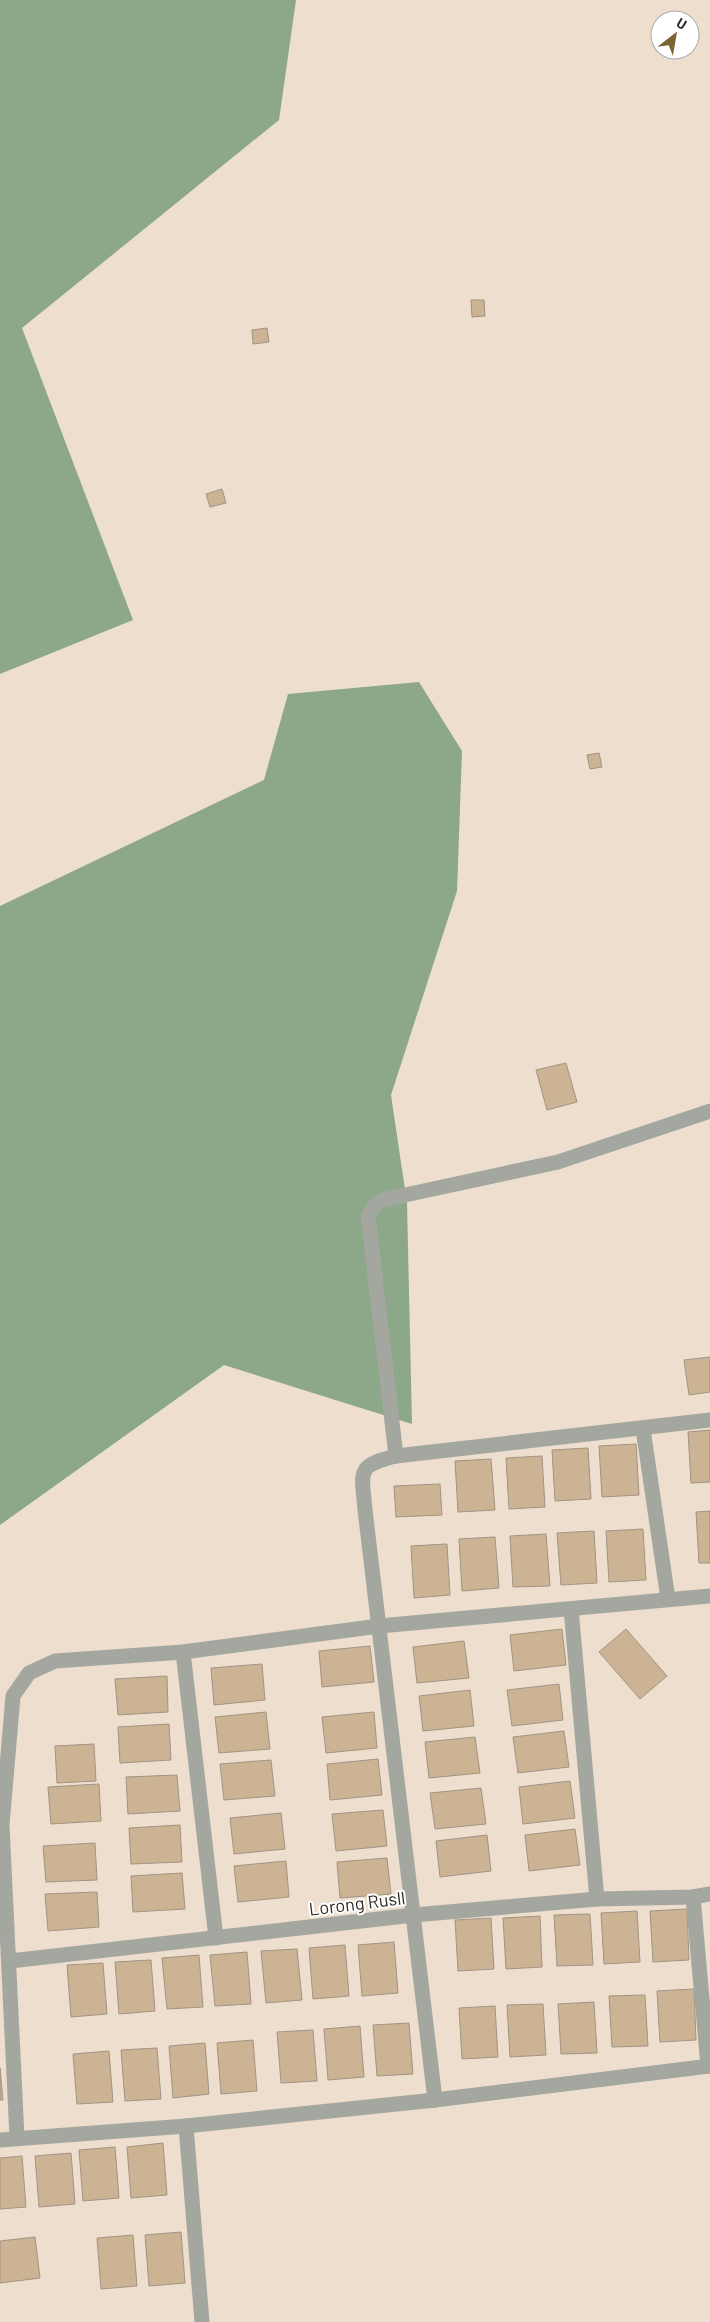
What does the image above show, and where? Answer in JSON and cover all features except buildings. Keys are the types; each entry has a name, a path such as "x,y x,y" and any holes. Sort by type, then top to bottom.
{"street":[{"path":"396,1456 368,1216 374,1206 382,1200 558,1162 710,1111"},
{"path":"435,2100 379,1626 363,1473 368,1465 396,1456 710,1420"},
{"path":"643,1429 668,1599"},
{"path":"17,2138 2,1825 13,1696 29,1673 55,1661 183,1652 379,1626 710,1596"},
{"path":"571,1609 598,1900"},
{"path":"183,1652 216,1938"},
{"name":"Lorong Rusll","path":"10,1961 414,1915 598,1900 693,1897 710,1894"},
{"path":"0,2140 186,2126 435,2100 709,2066 693,1897"},
{"path":"186,2126 202,2322"}],"green space":[{"path":"0,0 296,0 279,120 22,328 133,620 0,674"},
{"path":"419,682 462,751 457,891 391,1095 407,1203 412,1424 224,1365 0,1525 0,906 264,780 288,694"}]}
